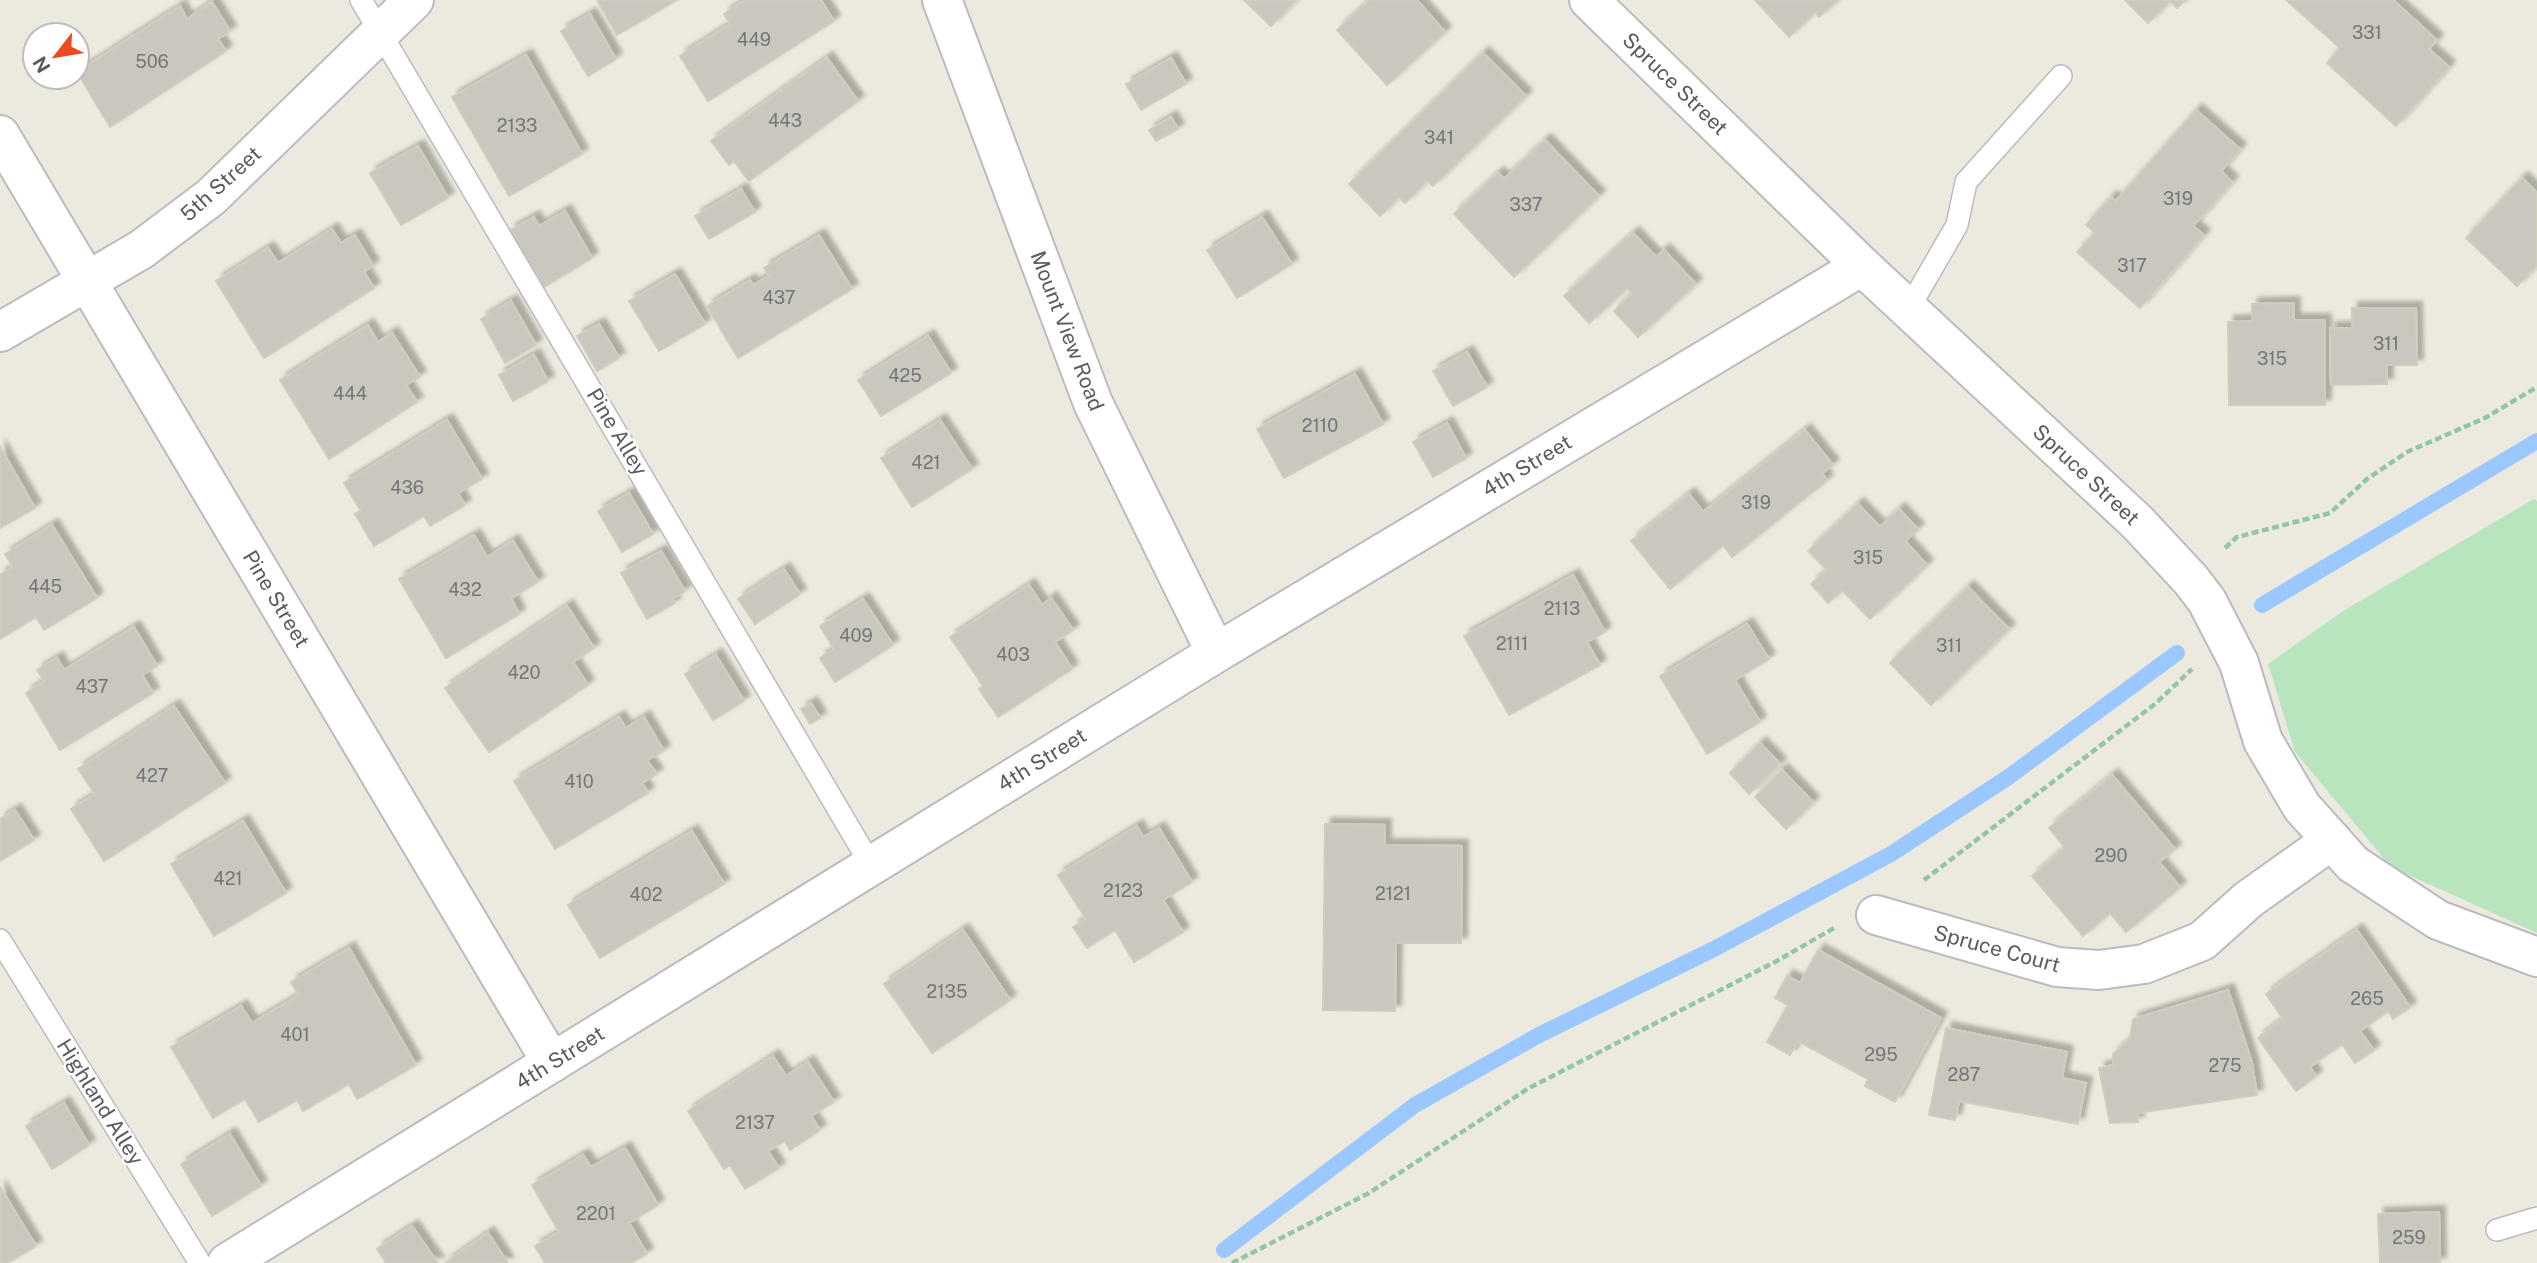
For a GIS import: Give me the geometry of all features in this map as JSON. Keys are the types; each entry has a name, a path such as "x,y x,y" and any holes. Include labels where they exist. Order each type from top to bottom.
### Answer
{"street":[{"name":"5th Street","path":"0,332 142,249 211,197 371,16 414,0"},
{"name":"Mount View Road","path":"942,0 1093,403 1216,653"},
{"name":"Spruce Street","path":"1589,0 1862,266 2137,522 2191,580 2207,601 2239,663 2263,741 2302,807 2353,864 2438,920 2537,957"},
{"name":"Pine Street","path":"0,135 552,1063"},
{"name":"4th Street","path":"227,1263 1216,653 1862,266"},
{"name":"Spruce Court","path":"1875,915 2057,967 2099,971 2144,964 2202,941 2249,899 2332,840"}],"lane":[{"name":"Pine Alley","path":"371,16 871,865"},
{"path":"1909,309 1957,225 1966,182 2061,76"},
{"name":"Highland Alley","path":"0,940 200,1263"},
{"path":"2497,1230 2537,1218"}],"path":[{"path":"2191,580 2237,537 2330,513 2367,479 2407,452 2485,418 2537,387"},
{"path":"1233,1263 1369,1193 1529,1087 1775,962 1828,930 1875,915 1985,837 2059,776 2155,704 2226,637"}],"green space":[{"path":"2534,499 2537,501 2537,933 2391,867 2295,752 2268,664 2343,611"}],"building":[{"path":"597,0 677,0 617,35"},
{"path":"745,0 821,0 834,21 708,101 680,56 730,24 724,14"},
{"path":"1244,0 1296,0 1271,26"},
{"path":"1370,0 1417,0 1445,32 1387,85 1337,30"},
{"path":"1755,0 1838,0 1819,17 1815,12 1789,37"},
{"path":"2125,0 2185,0 2177,8 2170,1 2148,23"},
{"path":"2286,0 2393,0 2437,40 2429,49 2449,67 2396,126 2327,63 2340,48"},
{"path":"212,2 230,31 218,39 226,51 110,127 88,91 91,91 91,63 180,6 187,19"},
{"path":"590,14 616,59 588,76 561,31"},
{"path":"1483,53 1526,96 1433,186 1427,181 1405,203 1399,197 1380,216 1349,184"},
{"path":"526,55 582,154 509,196 452,97"},
{"path":"827,58 858,101 749,181 734,161 729,165 711,141"},
{"path":"1171,58 1186,84 1141,110 1126,84"},
{"path":"2196,110 2240,149 2221,171 2232,182 2193,226 2204,235 2140,308 2077,252 2095,233 2086,225 2111,197 2116,201"},
{"path":"1171,117 1178,129 1156,141 1149,130"},
{"path":"1545,140 1599,196 1514,277 1454,214 1498,173 1504,179"},
{"path":"418,146 448,198 401,225 370,173"},
{"path":"2522,178 2537,193 2537,265 2517,286 2466,238"},
{"path":"741,189 755,212 709,239 695,216"},
{"path":"565,211 592,258 544,287 510,230 534,217 539,226"},
{"path":"1262,217 1292,264 1237,298 1207,250"},
{"path":"332,229 341,243 355,235 373,266 364,272 374,288 264,358 216,281 268,248 278,263"},
{"path":"1633,233 1656,257 1664,250 1696,284 1638,337 1614,311 1632,294 1627,288 1589,323 1564,296"},
{"path":"819,235 852,289 738,358 707,306 750,280 753,285 769,276 764,268"},
{"path":"675,274 705,324 659,351 629,301"},
{"path":"511,301 536,345 505,363 481,319"},
{"path":"2294,303 2294,320 2325,320 2325,405 2229,405 2228,322 2252,321 2252,304"},
{"path":"2352,308 2416,308 2417,365 2387,365 2387,384 2331,385 2330,328 2352,328"},
{"path":"599,324 619,358 597,371 577,336"},
{"path":"368,325 378,342 392,333 420,377 406,385 417,402 329,459 280,380"},
{"path":"928,336 951,373 881,416 858,380"},
{"path":"1467,352 1487,387 1453,406 1433,371"},
{"path":"534,355 548,381 513,401 499,375"},
{"path":"1355,374 1383,424 1284,478 1257,429"},
{"path":"447,420 482,479 458,493 465,505 430,526 424,516 374,546 355,514 361,511 344,483"},
{"path":"940,420 972,469 912,507 881,458"},
{"path":"1447,423 1466,458 1433,477 1413,442"},
{"path":"1805,430 1833,465 1822,473 1827,480 1732,557 1723,545 1670,589 1631,541 1689,494 1703,512"},
{"path":"0,447 35,508 0,528"},
{"path":"629,493 653,534 622,552 598,511"},
{"path":"1858,504 1880,527 1899,509 1918,529 1905,541 1927,565 1870,619 1842,590 1828,603 1811,584 1827,570 1808,551"},
{"path":"52,525 97,598 44,630 36,617 0,639 0,575 13,567 5,554"},
{"path":"474,535 487,557 513,541 538,582 511,598 519,614 446,658 399,579"},
{"path":"661,551 685,591 672,599 675,603 647,619 621,573"},
{"path":"784,569 800,594 755,624 738,599"},
{"path":"1573,575 1605,632 1587,642 1600,665 1509,715 1464,636"},
{"path":"1029,585 1042,605 1051,598 1073,630 1055,642 1072,669 998,717 979,689 983,686 950,637"},
{"path":"1968,587 2009,629 1931,705 1890,663"},
{"path":"863,599 893,645 835,682 820,658 834,649 820,626"},
{"path":"567,606 594,648 573,662 588,685 489,752 445,688"},
{"path":"1747,624 1769,659 1735,680 1760,722 1707,754 1660,676"},
{"path":"134,627 157,666 142,675 153,693 60,750 26,693 44,681 37,670 57,658 64,670"},
{"path":"716,655 744,701 713,720 685,674"},
{"path":"811,703 820,718 810,724 801,709"},
{"path":"174,706 225,783 104,861 71,809 95,794 78,769"},
{"path":"619,717 626,728 644,717 664,751 647,760 657,774 642,783 648,793 555,849 514,781"},
{"path":"1760,743 1780,764 1749,794 1730,773"},
{"path":"1782,770 1813,802 1786,829 1755,797"},
{"path":"2112,775 2175,849 2159,862 2180,887 2126,932 2110,913 2083,936 2032,876 2065,848 2049,828"},
{"path":"15,810 34,840 0,861 0,819"},
{"path":"243,821 286,893 214,936 171,864"},
{"path":"1325,824 1385,825 1385,845 1462,846 1461,943 1396,943 1395,1011 1323,1010"},
{"path":"1137,826 1143,837 1159,828 1192,882 1163,900 1183,932 1134,962 1115,930 1087,948 1073,927 1086,919 1058,875"},
{"path":"692,831 724,884 600,958 568,905"},
{"path":"963,930 1010,1000 932,1053 884,984"},
{"path":"2357,930 2410,1007 2393,1019 2388,1011 2360,1031 2374,1050 2355,1063 2342,1044 2310,1067 2316,1076 2296,1091 2258,1038 2283,1019 2266,994"},
{"path":"349,948 416,1065 357,1099 349,1084 303,1111 297,1100 259,1122 245,1099 213,1118 171,1047 241,1006 252,1023 299,995 291,982"},
{"path":"1818,950 1941,1018 1895,1102 1865,1086 1868,1079 1798,1041 1790,1055 1767,1042 1788,1005 1775,998 1787,976 1800,983"},
{"path":"2228,990 2252,1063 2257,1095 2137,1113 2138,1122 2110,1123 2099,1068 2113,1065 2113,1054 2130,1039 2133,1019"},
{"path":"1946,1028 2067,1052 2062,1078 2086,1083 2078,1124 1959,1101 1955,1120 1929,1115"},
{"path":"773,1056 786,1076 808,1062 834,1102 811,1116 820,1130 790,1150 785,1141 768,1151 779,1168 745,1189 730,1165 724,1169 688,1111"},
{"path":"64,1103 89,1145 52,1169 26,1126"},
{"path":"230,1134 261,1186 212,1216 181,1164"},
{"path":"625,1148 658,1205 629,1223 647,1254 631,1263 545,1263 535,1246 559,1232 532,1185 583,1155 591,1167"},
{"path":"0,1187 36,1246 8,1263 0,1263"},
{"path":"2439,1212 2440,1263 2380,1263 2378,1214"},
{"path":"412,1226 438,1263 386,1263 377,1249"},
{"path":"488,1233 508,1263 445,1263"}],"waterway":[{"path":"2262,605 2537,441"},
{"path":"1224,1250 1415,1105 1539,1035 1714,949 1891,854 2007,778 2177,653"}]}
